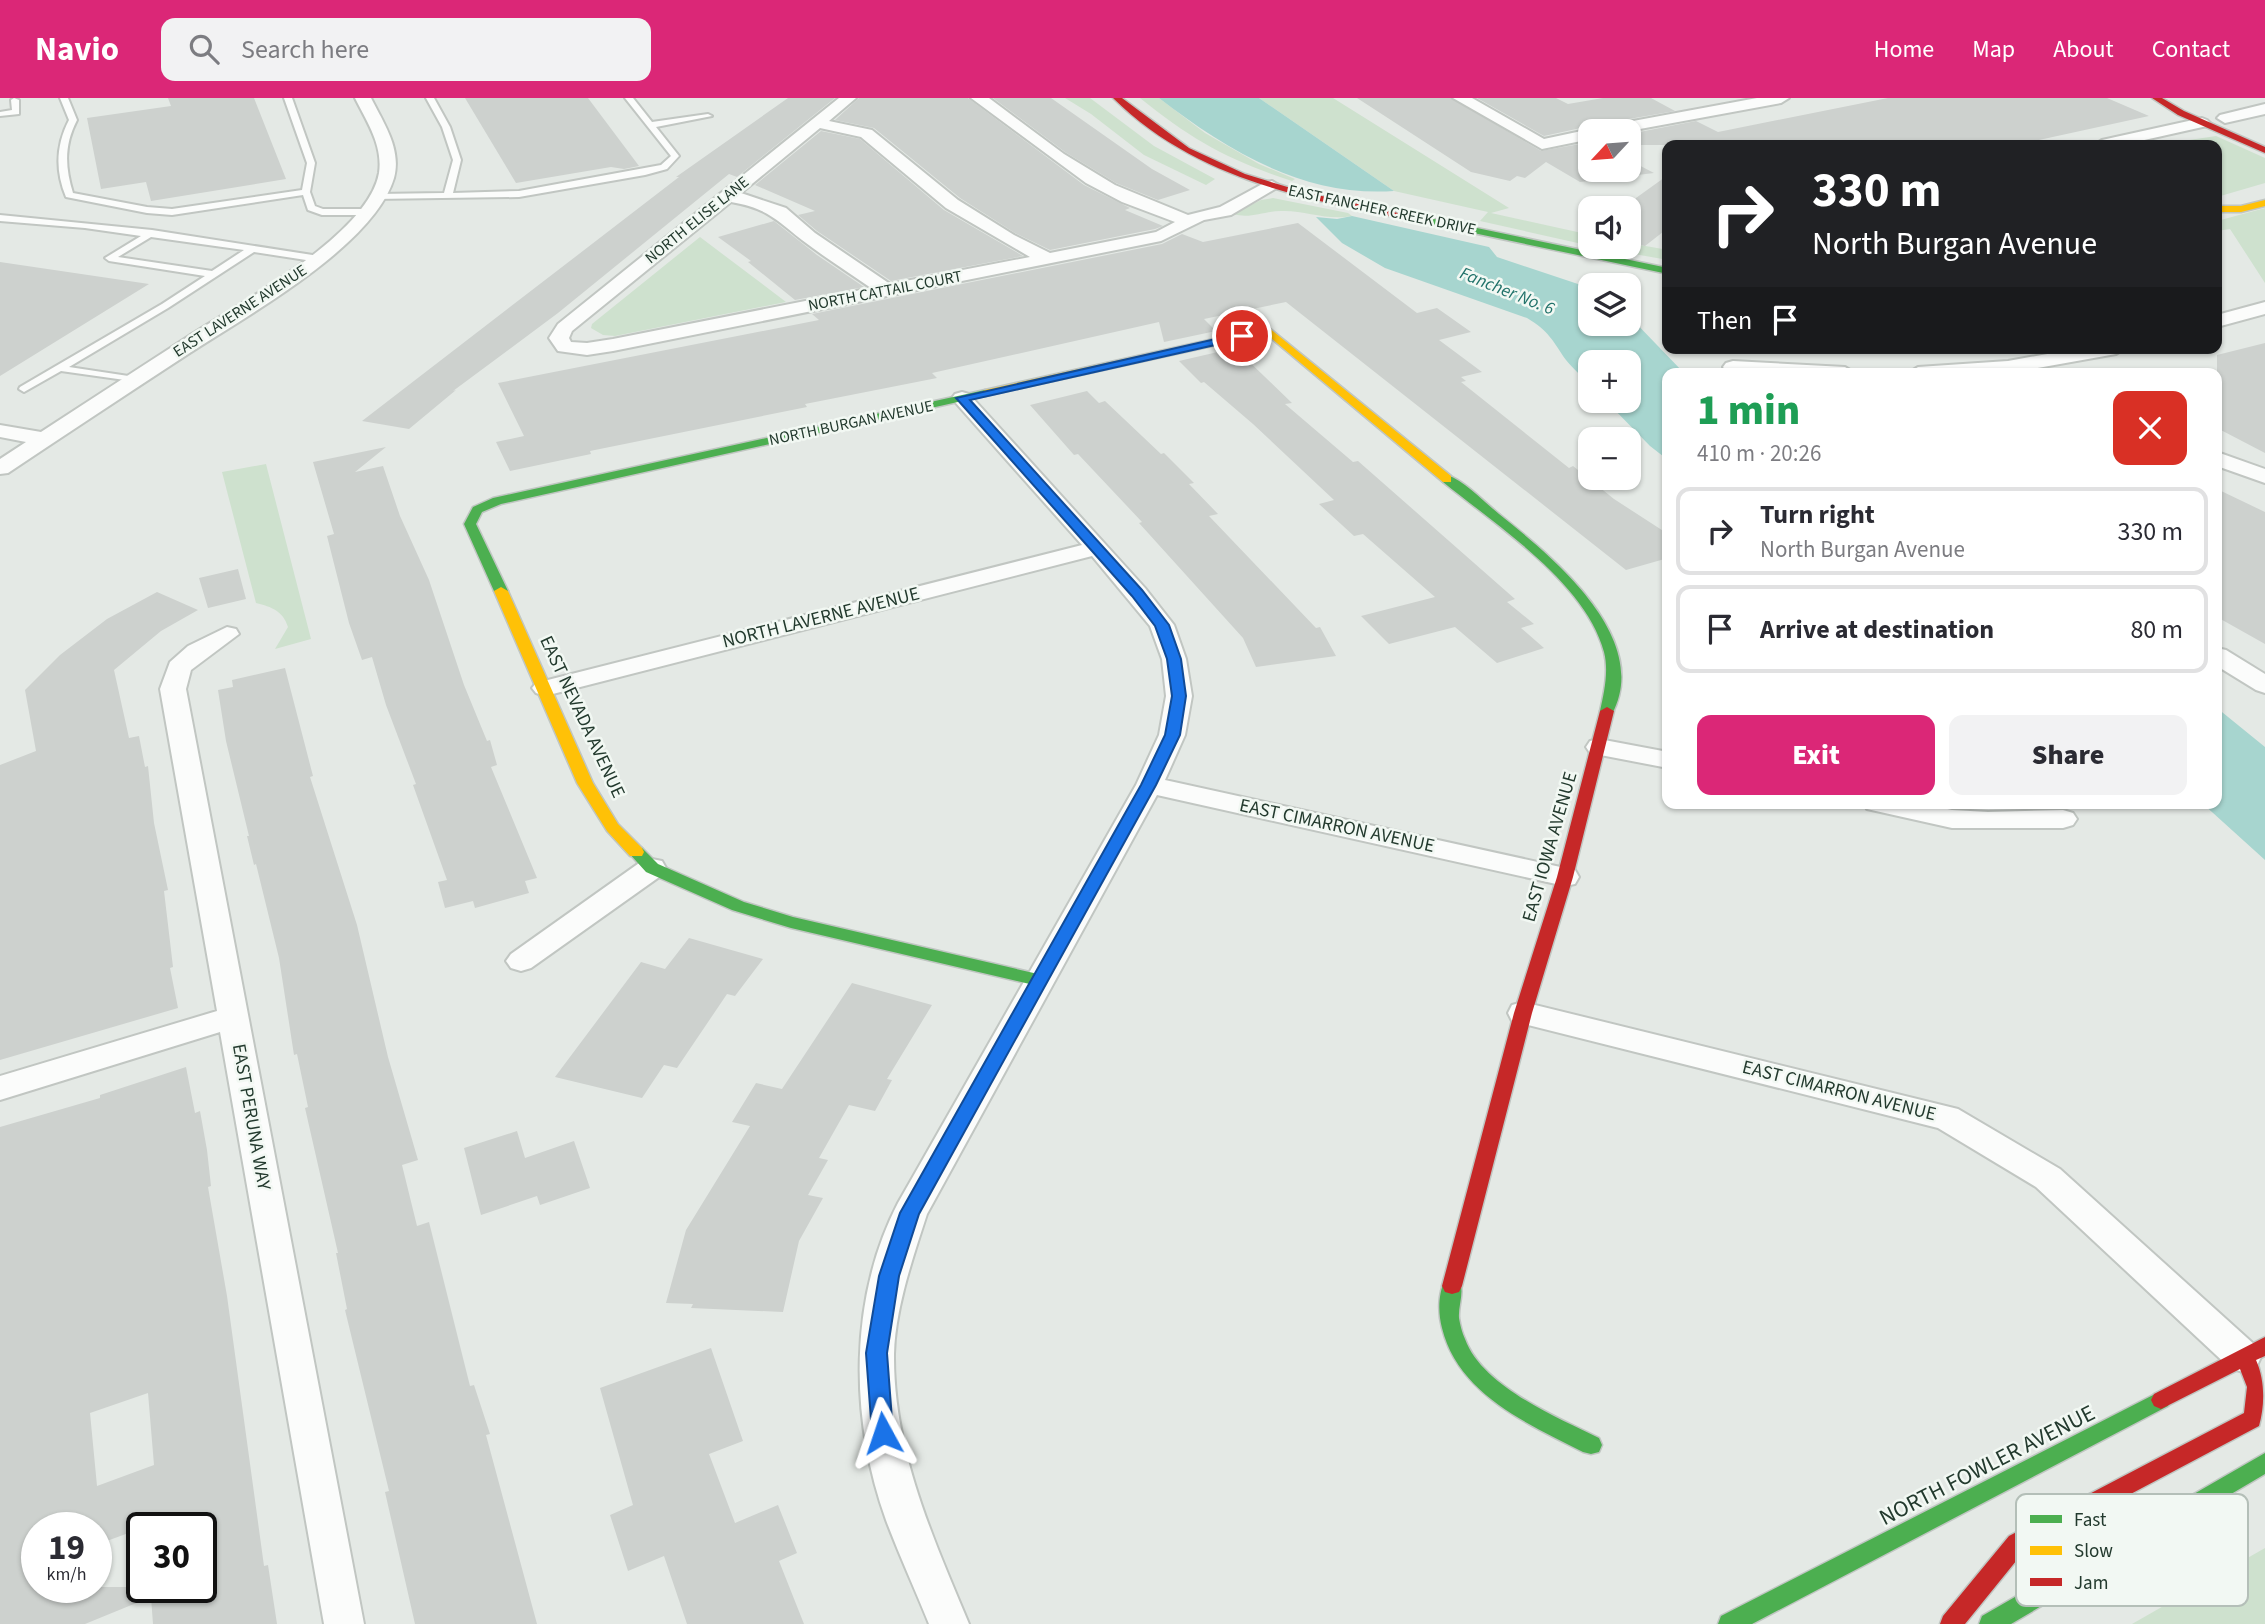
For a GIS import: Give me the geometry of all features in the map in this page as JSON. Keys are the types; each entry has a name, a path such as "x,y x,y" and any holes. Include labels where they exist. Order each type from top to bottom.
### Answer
{"street":[{"name":"EAST LAVERNE AVENUE","path":"0,468 319,259 372,205 388,174 388,157 385,142 363,98"},
{"name":"NORTH ELISE LANE","path":"565,347 559,338 565,328 848,98"},
{"name":"EAST FANCHER CREEK DRIVE","path":"1117,98 1186,150 1272,186 1662,270"},
{"path":"1461,98 1542,144 1578,137"},
{"path":"1706,98 1726,108"},
{"path":"1642,124 1781,98"},
{"path":"2156,98 2202,123 2265,150"},
{"path":"986,99 1073,167 1108,190 1154,210 1194,218"},
{"path":"2199,103 2225,118 2265,135"},
{"path":"2225,118 2265,109"},
{"path":"817,123 866,133 960,210 1048,259"},
{"path":"2125,140 2202,123"},
{"name":"NORTH CATTAIL COURT","path":"1194,218 1195,209 1202,203 1250,179"},
{"name":"NORTH CATTAIL COURT","path":"565,347 613,345 1161,236 1194,218 1225,211 1272,186"},
{"path":"2265,190 2226,201 2222,208 2241,209 2265,203"},
{"path":"726,196 750,200 780,212 808,237 887,291"},
{"path":"2222,320 2265,308"},
{"name":"NORTH BURGAN AVENUE","path":"477,510 497,501 1268,330"},
{"name":"EAST IOWA AVENUE","path":"1268,330 1552,566 1595,615 1611,652 1614,687 1599,747 1565,877 1523,1013 1448,1300 1453,1337 1479,1377 1519,1407 1591,1445"},
{"path":"2046,368 2095,354"},
{"path":"949,1624 905,1518 883,1433 876,1353 889,1276 910,1213 1149,785 1172,735 1179,696 1174,659 1162,625 1097,548 962,398"},
{"path":"0,431 45,439"},
{"path":"2222,460 2265,477"},
{"name":"EAST NEVADA AVENUE","path":"477,510 470,524 585,783 612,827 652,868 738,906 778,918 1038,980"},
{"name":"NORTH LAVERNE AVENUE","path":"545,688 1097,548"},
{"name":"EAST PERUNA WAY","path":"227,634 197,651 179,667 173,689 344,1624"},
{"path":"2222,658 2265,685"},
{"path":"1599,747 1662,760"},
{"name":"EAST CIMARRON AVENUE","path":"1149,785 1565,877"},
{"path":"1905,809 1952,819 2063,819"},
{"path":"521,961 652,868"},
{"name":"EAST CIMARRON AVENUE","path":"1523,1013 1947,1118 2048,1178 2254,1351"},
{"path":"0,1088 232,1017"},
{"path":"2110,1494 2252,1419 2262,1406 2262,1391 2255,1374 2254,1351"},
{"name":"NORTH FOWLER AVENUE","path":"1729,1624 2254,1351"},
{"path":"2212,1494 2265,1463"},
{"path":"1951,1624 2016,1544"},
{"path":"1990,1624 2021,1606"}],"lane":[{"path":"0,114 16,112 15,99 27,98"},
{"path":"64,98 73,120 63,136 61,171 69,195 172,212 306,192"},
{"path":"288,98 312,163 306,192 311,208 322,212 448,195 519,194 664,167 675,156 629,98"},
{"path":"430,98 446,127 457,160 448,195"},
{"path":"651,125 708,116"},
{"path":"0,218 152,233 319,259"},
{"path":"152,233 109,258 213,274"},
{"path":"24,389 252,249"},
{"path":"58,369 135,380"}],"green space":[{"path":"1065,98 1090,98 1154,146 1215,179 1206,185 1144,155 1091,114"},
{"path":"1140,98 1159,98 1205,133 1259,164 1295,179 1292,181 1229,157 1177,126"},
{"path":"1259,98 1333,98 1509,208 1491,213 1578,232 1578,243 1480,221 1488,212 1394,191"},
{"path":"2216,136 2265,158 2265,183 2222,196 2222,140 2189,140"},
{"path":"1273,198 1352,216 1334,217 1290,211 1246,216 1233,214 1261,200"},
{"path":"2265,208 2265,283 2230,229 2222,230 2222,220"},
{"path":"700,237 786,302 615,336 603,335 591,328 592,324"},
{"path":"1641,245 1662,249 1662,259 1641,255"},
{"path":"266,464 311,639 275,649 288,627 276,610 256,603 222,472"},
{"path":"2265,1548 2265,1624 2132,1624 2164,1606 2248,1606 2248,1558"}],"water":[{"path":"1159,98 1259,98 1394,191 1361,191 1329,186 1268,167 1212,136"},
{"name":"Fancher No. 6","path":"1352,216 1489,247 1497,257 1578,284 1578,336 1641,336 1641,328 1662,350 1662,354 1666,354 1679,368 1662,368 1662,455 1641,437 1641,427 1631,427 1618,413 1641,413 1641,350 1578,350 1578,372 1545,332 1527,318 1385,268 1342,243 1316,217 1337,219"},
{"path":"2222,712 2265,747 2265,860 2209,809 2222,809"}],"building":[{"path":"168,98 254,98 286,179 151,201 146,182 101,189 87,118 171,106"},
{"path":"465,98 588,98 639,166 624,169 611,167 516,183"},
{"path":"788,98 835,98 737,177 729,174 558,313 453,391 456,390 409,429 362,421 679,177 676,177"},
{"path":"859,98 968,98 1084,185 1130,208 1125,210 1163,226 1050,250 1015,233 960,198 874,128 835,120"},
{"path":"993,98 1051,98 1152,169 1190,190 1158,200 1116,183 1065,152"},
{"path":"1357,98 1451,98 1541,151 1578,144 1578,181 1546,162 1525,178 1517,176 1510,181 1471,172"},
{"path":"1477,98 1556,98 1568,104 1603,98 1651,98 1675,111 1629,119 1578,119 1578,129 1544,136"},
{"path":"1888,98 2107,98 2149,116 2039,140 1662,140 1662,145 1642,145 1642,131 1696,121 1718,132"},
{"path":"821,131 860,139 944,210 1023,256 891,281 798,215 815,211 755,185"},
{"path":"1642,167 1654,173 1642,174"},
{"path":"1662,179 1662,233 1645,246 1641,245 1641,196 1639,196"},
{"path":"774,221 864,287 795,300 748,262 751,261 718,237"},
{"path":"1298,223 1417,313 1437,308 1471,332 1439,340 1482,372 1461,377 1466,381 1461,382 1569,468 1573,466 1578,470 1578,490 1603,490 1662,530 1662,560 1626,570 1286,302 1204,319 1216,331 1164,342 1159,322 932,373 937,378 805,404 807,407 590,451 591,454 510,471 496,442 524,436 498,383 819,320 812,314 1162,244 1182,234 1203,242"},
{"path":"0,262 149,284 0,376"},
{"path":"2265,343 2265,453 2222,431 2222,368 2217,368 2217,355"},
{"path":"1235,348 1292,403 1285,404 1353,462 1358,461 1515,599 1507,602 1534,624 1521,628 1544,648 1497,663 1455,627 1389,644 1361,616 1435,597 1363,534 1354,536 1319,504 1334,500 1253,424 1204,382 1201,383 1179,361"},
{"path":"1087,391 1099,403 1105,401 1194,483 1189,484 1218,514 1209,516 1316,628 1320,627 1336,656 1256,667 1243,638 1139,523 1142,522 1078,454 1074,455 1030,405"},
{"path":"386,447 355,472 383,466 400,516 429,580 464,685 487,741 490,740 497,765 491,767 537,878 525,881 529,893 475,908 473,901 445,908 438,882 447,880 372,657 362,660 349,623 327,536 334,534 313,462"},
{"path":"2222,491 2265,512 2265,644 2222,620"},
{"path":"238,569 246,599 208,608 199,578"},
{"path":"157,592 198,610 161,631 114,670 129,738 139,736 145,767 148,766 154,823 168,890 164,891 173,967 170,968 178,1008 0,1060 0,765 36,751 25,690 60,655 107,619"},
{"path":"285,668 313,776 310,777 357,925 388,1057 418,1160 402,1165 417,1226 429,1222 470,1386 474,1385 490,1434 486,1435 537,1624 415,1624 385,1492 389,1491 345,1310 347,1309 338,1253 305,1108 308,1107 297,1054 294,1055 279,958 247,836 218,690 233,687 232,680"},
{"path":"689,938 763,959 735,996 727,994 677,1068 664,1065 642,1098 555,1077 641,962 665,969"},
{"path":"852,983 932,1005 887,1079 892,1080 875,1111 849,1105 819,1158 828,1160 808,1195 823,1198 799,1241 783,1312 691,1308 693,1304 666,1303 686,1230 750,1126 732,1122 756,1083 782,1089"},
{"path":"186,1067 195,1113 200,1111 207,1150 211,1186 208,1187 227,1296 264,1566 268,1565 277,1624 153,1624 151,1603 217,1603 217,1512 126,1512 126,1534 112,1539 112,1512 21,1512 21,1603 112,1603 112,1587 126,1587 126,1603 136,1603 85,1624 0,1624 0,1127 100,1098 100,1095","holes":["148,1393 154,1465 97,1486 90,1413"]},
{"path":"517,1131 525,1158 574,1141 590,1188 540,1205 537,1196 481,1215 464,1148"},
{"path":"711,1348 743,1441 709,1454 735,1523 778,1505 797,1553 779,1561 804,1624 687,1624 664,1556 628,1571 610,1515 633,1505 600,1388"}],"traffic: fast":[{"path":"1424,220 1662,270"},
{"path":"501,591 470,524 477,510 497,501 985,393"},
{"path":"1447,479 1542,557 1586,604 1602,628 1611,652 1612,682 1607,711"},
{"path":"636,852 652,868 738,906 791,922 1038,980"},
{"path":"1452,1286 1449,1316 1455,1343 1470,1366 1514,1404 1591,1445"},
{"path":"1729,1624 2161,1400"},
{"path":"2212,1494 2265,1463"},
{"path":"1990,1624 2021,1606"}],"traffic: slow":[{"path":"2222,209 2241,209 2265,203"},
{"path":"985,393 1268,330 1447,479"},
{"path":"501,591 585,783 612,827 636,852"}],"traffic: jam":[{"path":"1117,98 1186,150 1242,176 1302,194 1424,220"},
{"path":"2156,98 2181,113 2265,150"},
{"path":"1452,1286 1523,1013 1565,877 1607,711"},
{"path":"2161,1400 2265,1346"},
{"path":"2110,1494 2252,1419 2257,1402 2257,1387 2243,1357"},
{"path":"1951,1624 2016,1544"}],"route":[{"path":"883,1433 876,1353 889,1276 910,1213 1149,785 1172,735 1179,696 1174,659 1162,625 1137,593 962,398 1242,336"}]}
